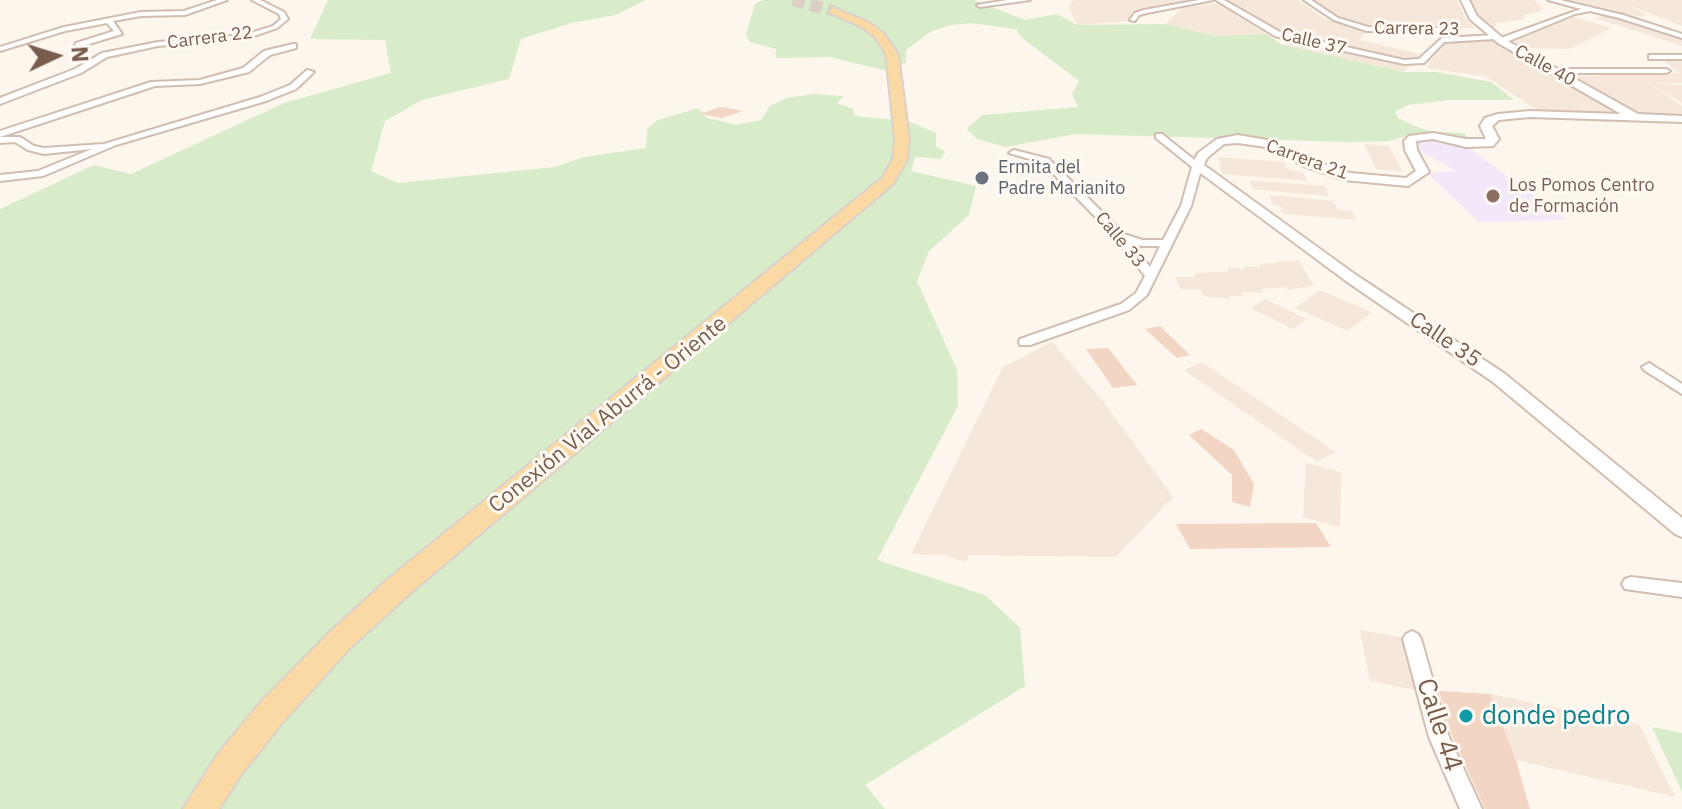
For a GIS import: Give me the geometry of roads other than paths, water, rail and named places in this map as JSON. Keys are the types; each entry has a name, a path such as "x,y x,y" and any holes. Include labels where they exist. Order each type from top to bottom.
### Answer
{"main road":[{"name":"Conexión Vial Aburrá - Oriente","path":"200,809 229,765 271,713 339,641 398,587 868,201 888,181 900,159 902,139 892,54 880,36 866,25 834,11"}],"street":[{"name":"Carrera 22","path":"0,49 64,29 141,14 185,13 224,0"},
{"name":"Carrera 22","path":"0,101 78,71 105,55 143,47 245,37 275,27 285,19 282,13 255,0"},
{"path":"980,5 1027,0"},
{"path":"1147,0 1158,8"},
{"path":"1133,20 1137,14 1158,8 1210,0"},
{"name":"Calle 37","path":"1219,0 1278,34 1416,63 1442,40 1498,39"},
{"name":"Carrera 23","path":"1307,0 1349,25 1382,31 1485,30"},
{"name":"Calle 40","path":"1465,0 1473,17 1498,39 1637,118"},
{"path":"1551,0 1621,16 1682,36"},
{"path":"1566,5 1574,12"},
{"path":"1498,39 1574,12 1591,10"},
{"path":"79,45 119,32 108,20"},
{"path":"0,134 88,108 147,86 200,82 232,74 252,67 267,53 293,46"},
{"path":"1554,71 1666,71 1668,68 1650,59 1682,57"},
{"path":"1604,71 1623,81"},
{"path":"0,178 48,172 113,143 263,99 293,87 310,72"},
{"name":"Carrera 21","path":"1197,166 1202,156 1221,141 1238,139 1269,144 1308,163 1348,177 1408,182 1423,172 1410,141 1418,136 1485,144 1493,139 1486,126 1489,120 1498,117 1530,114 1682,119"},
{"path":"1025,342 1125,307 1141,295 1186,206 1197,166 1159,136"},
{"path":"0,140 19,140 31,148 44,151 113,143"},
{"name":"Calle 33","path":"1014,153 1046,161 1118,234 1150,275"},
{"name":"Calle 35","path":"1197,166 1351,278 1499,378 1682,529"},
{"path":"1118,234 1135,242 1166,243"},
{"path":"1649,367 1682,390"},
{"path":"1631,584 1682,590"},
{"name":"Calle 44","path":"1412,639 1439,737 1471,809"}],"tunnel":[{"path":"793,0 834,11"}],"place":[{"name":"Ermita del Padre Marianito","path":"982,178"},
{"name":"Los Pomos Centro de Formación","path":"1493,196"},
{"name":"donde pedro","path":"1466,716"}]}
